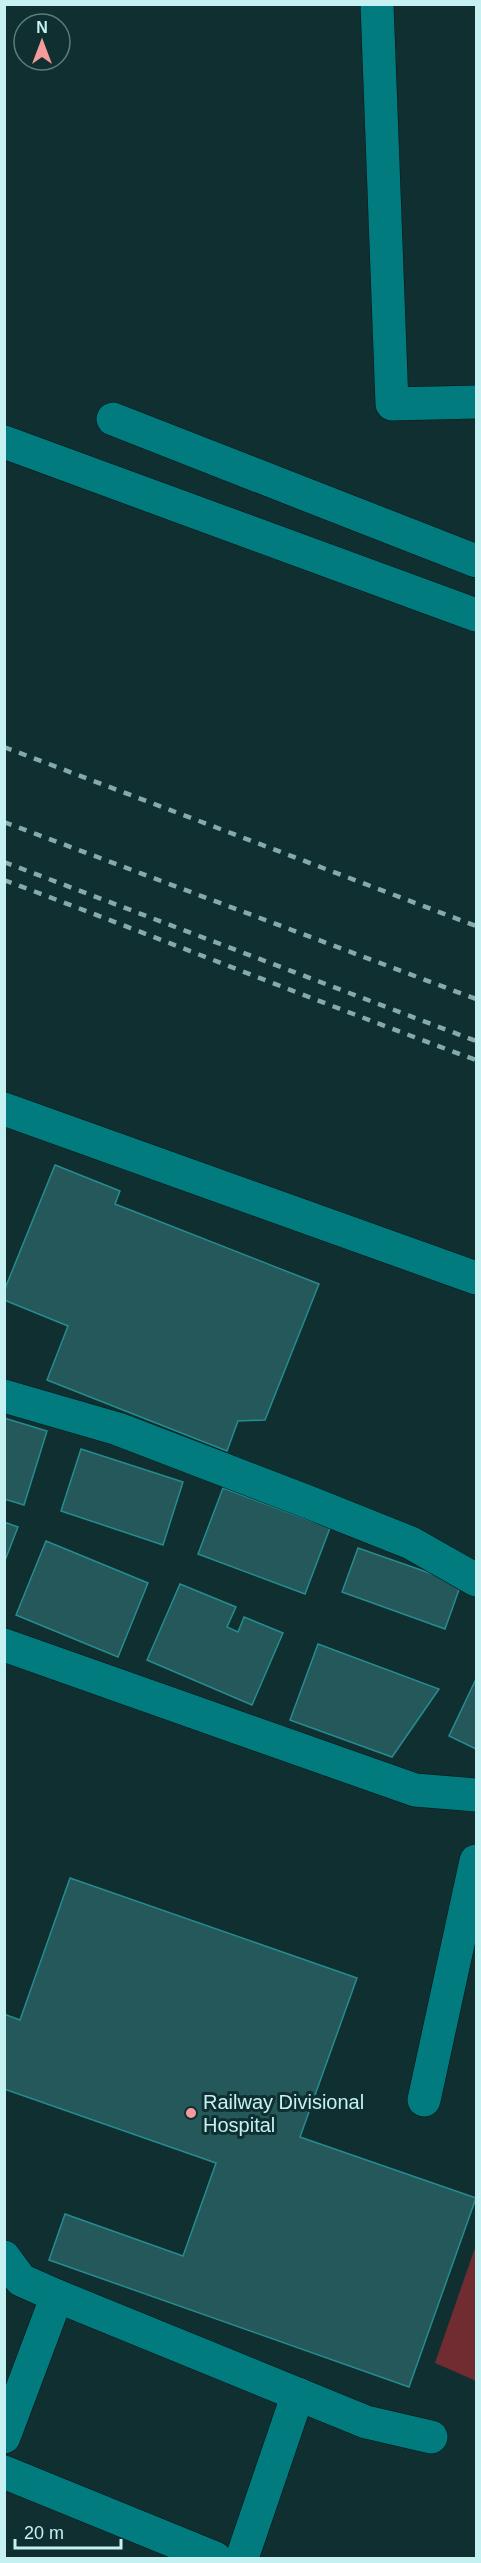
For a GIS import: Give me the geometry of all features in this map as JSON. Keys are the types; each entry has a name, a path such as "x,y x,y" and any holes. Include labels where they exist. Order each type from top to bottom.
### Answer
{"street":[{"path":"377,4 392,404 477,402"},
{"path":"113,419 477,561"},
{"path":"4,442 477,615"},
{"path":"4,1109 477,1278"},
{"path":"4,1396 118,1429 308,1502 411,1543 477,1580"},
{"path":"4,1645 415,1790 477,1795"},
{"path":"424,2100 477,1861"},
{"path":"4,2257 21,2280 57,2296 366,2422 431,2437"},
{"path":"4,2437 57,2296"},
{"path":"242,2559 298,2394"},
{"path":"4,2472 215,2559"}],"shaded area":[{"path":"476,2245 476,2381 435,2363"}],"building":[{"path":"55,1165 120,1191 115,1204 319,1284 265,1420 238,1421 227,1451 47,1380 68,1326 4,1300 4,1291"},
{"path":"4,1418 47,1431 24,1505 4,1499"},
{"path":"81,1449 183,1482 163,1545 61,1511"},
{"path":"223,1488 330,1528 305,1594 198,1554"},
{"path":"4,1522 18,1527 4,1563"},
{"path":"46,1541 148,1583 118,1657 16,1615"},
{"path":"358,1548 461,1584 445,1629 342,1592"},
{"path":"180,1584 236,1607 227,1627 238,1632 244,1617 283,1633 252,1705 147,1660"},
{"path":"318,1644 439,1689 392,1757 290,1720"},
{"path":"476,1679 476,1749 449,1736"},
{"name":"Railway Divisional Hospital","path":"70,1878 357,1978 300,2137 476,2198 409,2387 49,2260 65,2214 183,2256 216,2163 4,2089 4,2014 20,2020"}],"railway":[{"path":"4,747 476,926"},
{"path":"4,822 476,999"},
{"path":"4,862 476,1041"},
{"path":"4,880 476,1060"}],"place":[{"name":"Railway Divisional Hospital","path":"191,2113"}]}
